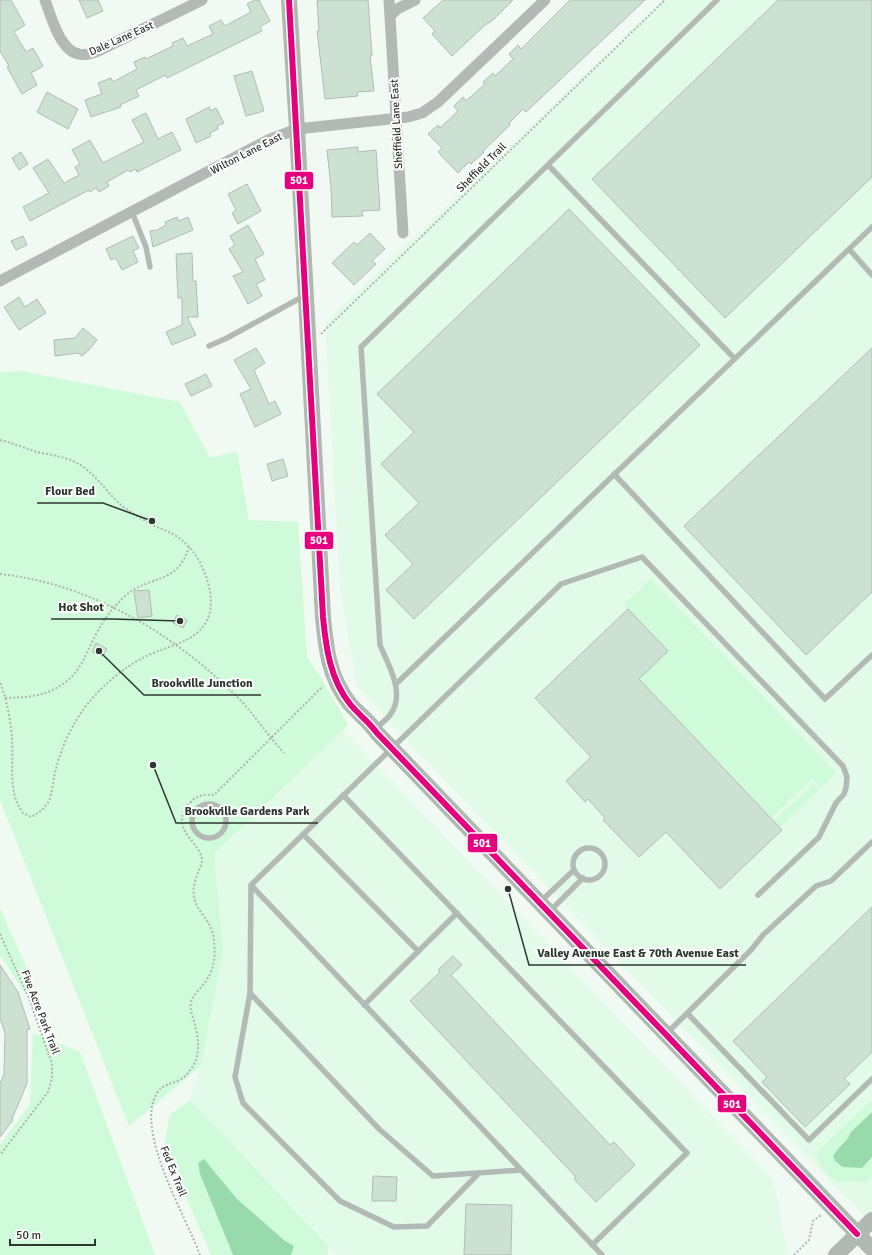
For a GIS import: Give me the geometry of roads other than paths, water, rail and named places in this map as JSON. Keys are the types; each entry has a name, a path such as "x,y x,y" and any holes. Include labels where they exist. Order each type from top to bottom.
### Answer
{"main road":[{"path":"289,0 298,129 324,623 330,667 335,679 349,702 391,747 872,1249"},
{"path":"836,1255 872,1220"}],"street":[{"name":"Dale Lane East","path":"45,0 63,43 72,52 82,55 98,51 202,0"},
{"name":"Sheffield Lane East","path":"389,0 403,233"},
{"path":"390,16 397,9 415,0"},
{"name":"Wilton Lane East","path":"0,281 268,140 298,129 414,116 431,108 545,0"}],"lane":[{"path":"375,730 390,715 397,701 396,684 380,645 361,347 717,0"},
{"path":"548,166 735,359"},
{"path":"132,212 146,247 150,267"},
{"path":"396,684 872,227"},
{"path":"849,249 872,275"},
{"path":"209,346 227,338 306,294"},
{"path":"614,474 825,699 872,655"},
{"path":"479,1173 426,1226 394,1227 340,1201 243,1103 235,1077 250,993 250,885 561,584 642,557 843,766 848,784 844,794 836,803 819,837 758,895"},
{"path":"343,794 687,1153 592,1245"},
{"path":"213,804 218,806 225,815 226,821 223,831 214,838 208,838 198,834 192,825 193,814 196,809 201,806 213,804"},
{"path":"303,834 418,951"},
{"path":"666,1034 751,950 763,936 816,886 831,881 872,842"},
{"path":"545,907 574,870 574,860 579,851 589,848 598,851 604,859 604,869 601,874 592,879 579,876 574,870"},
{"path":"545,907 583,878"},
{"path":"250,885 602,1255"},
{"path":"364,1005 457,913"},
{"path":"250,993 380,1129 433,1176 521,1170"},
{"path":"687,1013 809,1140 872,1078"}],"place":[{"name":"Flour Bed","path":"152,521"},
{"name":"Hot Shot","path":"180,621"},
{"name":"Brookville Junction","path":"99,651"},
{"name":"Brookville Gardens Park","path":"153,765"},
{"name":"Valley Avenue East & 70th Avenue East","path":"508,889"}]}
